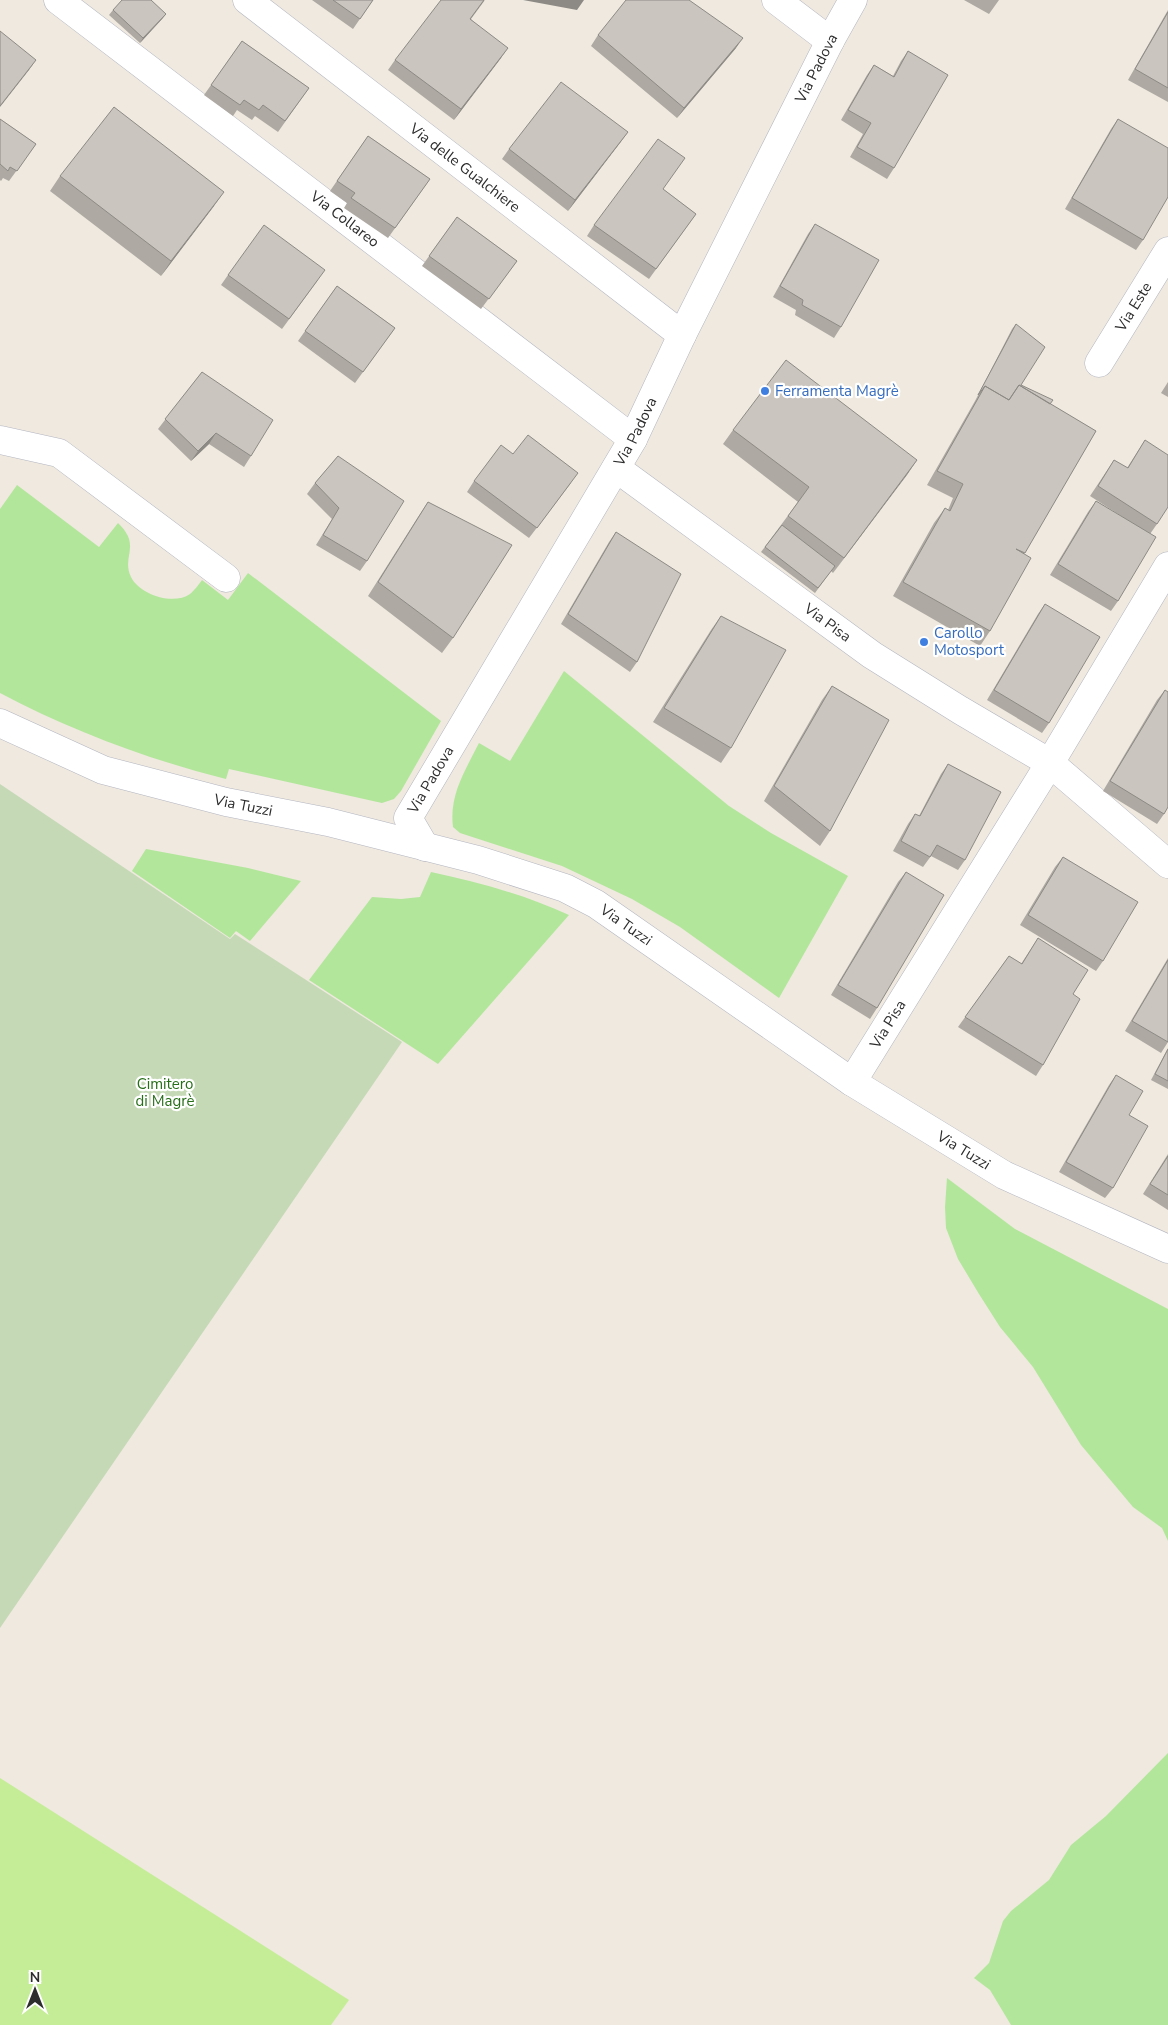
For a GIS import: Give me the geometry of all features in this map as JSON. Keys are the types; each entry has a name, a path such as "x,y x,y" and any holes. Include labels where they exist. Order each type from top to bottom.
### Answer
{"street":[{"name":"Via Collareo","path":"58,0 634,439"},
{"name":"Via delle Gualchiere","path":"248,0 682,335"},
{"path":"776,0 830,41"},
{"name":"Via Padova","path":"426,847 408,818 634,439 682,335 830,41 853,0"},
{"name":"Via Este","path":"1099,362 1168,251"},
{"path":"0,440 58,453 226,578"},
{"name":"Via Pisa","path":"616,468 872,654 960,710 1050,763 1168,864"},
{"name":"Via Pisa","path":"852,1082 1050,763 1168,566"},
{"name":"Via Tuzzi","path":"0,723 103,770 226,802 328,822 478,860 565,888 596,904 852,1082 1004,1175 1168,1249"}],"green space":[{"path":"17,485 99,547 118,523 129,538 128,563 131,577 141,589 149,593 175,599 192,593 202,580 228,600 248,573 441,721 401,791 394,799 382,803 229,769 226,779 110,743 55,720 0,693 0,509"},
{"path":"564,671 729,806 771,833 848,876 779,998 680,927 632,899 562,866 460,833 453,827 453,804 459,784 479,743 510,761"},
{"name":"Cimitero di Magrè","path":"0,784 230,939 235,934 402,1042 0,1628"},
{"path":"146,849 248,868 301,881 250,941 236,931 230,938 132,871"},
{"path":"431,872 501,890 569,915 438,1064 309,980 372,897 401,899 420,897"},
{"path":"947,1178 1015,1229 1168,1309 1168,1541 1162,1528 1133,1507 1081,1445 1033,1367 1000,1327 979,1294 958,1259 946,1228"},
{"path":"1168,1753 1168,2025 1011,2025 990,1990 974,1978 989,1963 1003,1921 1011,1911 1049,1880 1071,1845 1106,1816"},
{"path":"0,1778 349,2000 331,2025 0,2025"}],"building":[{"path":"122,0 151,0 166,14 143,38 113,10"},
{"path":"333,0 373,0 360,19"},
{"path":"441,0 484,0 470,19 508,48 461,109 395,60"},
{"path":"626,0 689,0 743,38 684,108 598,35"},
{"path":"1168,12 1168,88 1135,69"},
{"path":"0,31 36,60 0,106"},
{"path":"242,41 309,88 285,121 263,105 259,110 244,100 240,105 211,85"},
{"path":"908,51 948,75 894,168 857,147 871,123 848,110 874,65 894,77"},
{"path":"561,82 628,132 575,200 509,149"},
{"path":"114,107 224,192 171,261 60,176"},
{"path":"0,119 36,144 17,171 10,167 8,171 0,164"},
{"path":"1118,119 1168,148 1168,197 1143,240 1072,198"},
{"path":"368,136 430,179 395,228 351,198 355,193 337,181"},
{"path":"658,139 685,158 663,189 696,214 656,269 594,225"},
{"path":"457,217 517,261 489,299 429,256"},
{"path":"815,224 879,260 841,327 802,305 803,300 780,286"},
{"path":"264,225 325,270 289,319 228,275"},
{"path":"337,286 395,328 363,372 305,331"},
{"path":"1016,324 1045,347 1021,385 1053,400 1050,404 1019,385 1009,400 985,386 978,395"},
{"path":"786,360 917,460 844,558 788,516 809,487 733,430"},
{"path":"202,372 273,420 251,456 216,433 198,451 165,419"},
{"path":"1019,385 1096,431 1025,553 1016,549 1031,558 990,631 903,582 945,508 950,511 963,484 937,471 985,386 1009,400"},
{"path":"528,435 578,473 537,528 474,481 501,445 513,454"},
{"path":"1145,440 1168,455 1168,507 1157,524 1098,486 1114,460 1128,468"},
{"path":"338,456 404,501 367,561 323,535 339,508 315,483"},
{"path":"1096,501 1156,537 1118,601 1058,564"},
{"path":"428,502 512,545 453,638 378,582"},
{"path":"782,525 835,566 818,588 765,547"},
{"path":"616,532 681,574 637,662 568,614"},
{"path":"1045,604 1100,637 1049,723 994,690"},
{"path":"721,616 786,650 731,748 664,708"},
{"path":"832,686 889,720 830,831 774,786"},
{"path":"1165,690 1168,692 1168,807 1164,814 1110,781"},
{"path":"948,764 1001,792 965,860 937,845 930,857 901,841 915,814 920,816"},
{"path":"1063,857 1138,902 1103,961 1028,915"},
{"path":"906,872 944,895 877,1008 838,985"},
{"path":"1038,938 1088,970 1073,994 1080,999 1043,1065 965,1017 1009,956 1022,964"},
{"path":"1168,960 1168,1042 1132,1021"},
{"path":"1168,1049 1168,1081 1155,1074"},
{"path":"1116,1075 1143,1091 1129,1115 1148,1126 1113,1188 1066,1162"},
{"path":"1168,1156 1168,1195 1150,1184"}],"place":[{"name":"Ferramenta Magrè","path":"765,391"},
{"name":"Carollo Motosport","path":"924,642"}]}
